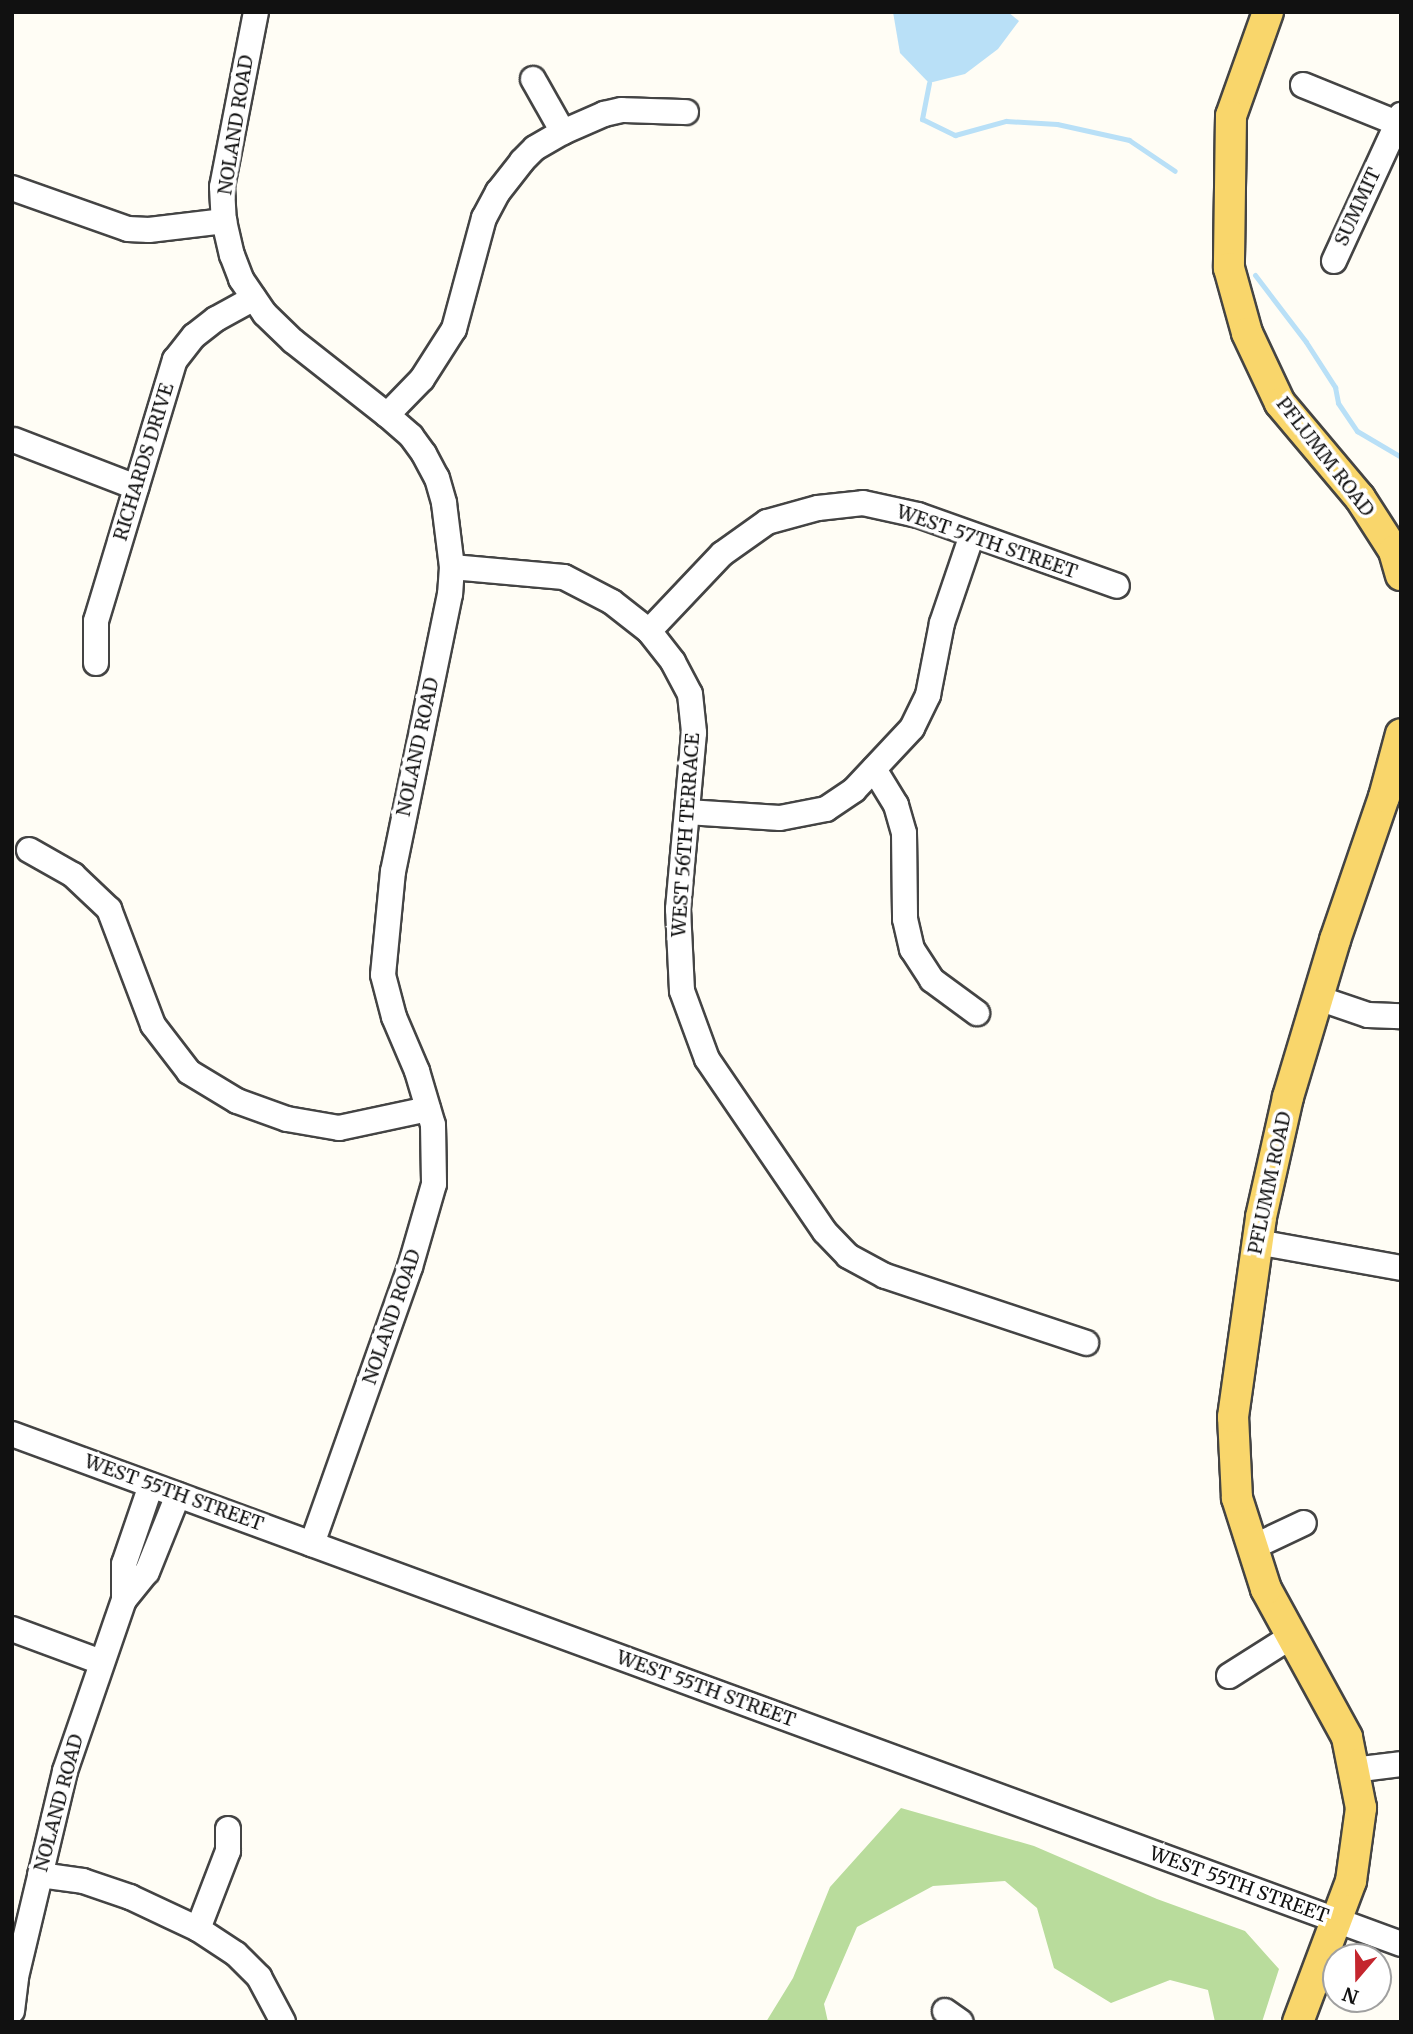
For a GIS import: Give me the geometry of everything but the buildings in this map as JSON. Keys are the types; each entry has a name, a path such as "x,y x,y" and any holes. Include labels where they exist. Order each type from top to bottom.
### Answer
{"main road":[{"name":"PFLUMM ROAD","path":"1268,12 1231,116 1228,170 1229,268 1247,333 1280,402 1360,498 1394,551 1401,575"},
{"name":"PFLUMM ROAD","path":"1298,2022 1351,1881 1361,1808 1347,1737 1266,1589 1237,1497 1233,1417 1257,1242 1288,1097 1384,797 1401,734"}],"street":[{"name":"NOLAND ROAD","path":"256,12 222,187 224,222 232,255 241,279 265,314 293,341 411,436 437,478 444,503 452,567 450,594 393,871 385,926 383,975 394,1017 417,1071 433,1125 434,1184 410,1267 312,1544"},
{"path":"533,79 563,132"},
{"path":"1303,85 1399,119"},
{"path":"387,415 422,379 454,328 478,234 498,192 534,148 604,114 622,110 686,112"},
{"name":"SUMMIT","path":"1334,261 1399,119"},
{"path":"12,188 128,229 149,230 224,222"},
{"name":"RICHARDS DRIVE","path":"96,663 96,621 175,360 194,336 216,319 254,298"},
{"path":"14,440 136,487"},
{"name":"WEST 57TH STREET","path":"649,631 722,554 767,522 818,508 863,503 918,515 1117,586"},
{"path":"687,812 780,818 826,809 854,790 912,729 928,695 942,623 971,535"},
{"name":"WEST 56TH TERRACE","path":"452,567 564,578 612,602 649,631 673,662 690,694 694,733 678,909 682,991 707,1059 825,1232 848,1256 885,1276 1086,1343"},
{"path":"874,769 896,805 904,833 905,919 912,949 932,980 977,1013"},
{"path":"29,849 73,875 109,909 153,1025 189,1072 237,1101 287,1119 339,1128 428,1109"},
{"path":"1318,998 1368,1015 1401,1016"},
{"path":"1257,1242 1401,1268"},
{"name":"WEST 55TH STREET","path":"12,1434 1401,1944"},
{"name":"NOLAND ROAD","path":"124,1600 124,1564 151,1485"},
{"name":"NOLAND ROAD","path":"12,2011 14,1977 65,1771 124,1600 147,1572 178,1495"},
{"path":"1253,1547 1304,1523"},
{"path":"12,1629 101,1662"},
{"path":"1228,1676 1292,1636"},
{"path":"1353,1770 1401,1764"},
{"path":"198,1929 228,1851 228,1829"},
{"path":"40,1875 83,1881 130,1896 198,1929 236,1954 259,1977 283,2022"}],"green space":[{"path":"901,1808 1034,1846 1157,1899 1245,1931 1279,1969 1262,2022 1215,2022 1208,1990 1170,1980 1111,2003 1054,1968 1037,1908 1005,1881 933,1886 857,1927 824,2004 828,2022 766,2022 793,1978 830,1887"}],"water":[{"path":"893,12 1008,12 1019,21 998,49 965,74 929,83 900,53"}],"waterway":[{"path":"929,83 922,119 955,135 1006,121 1057,124 1129,140 1175,171"},
{"path":"1255,275 1306,342 1335,387 1338,403 1357,431 1401,457"}]}
